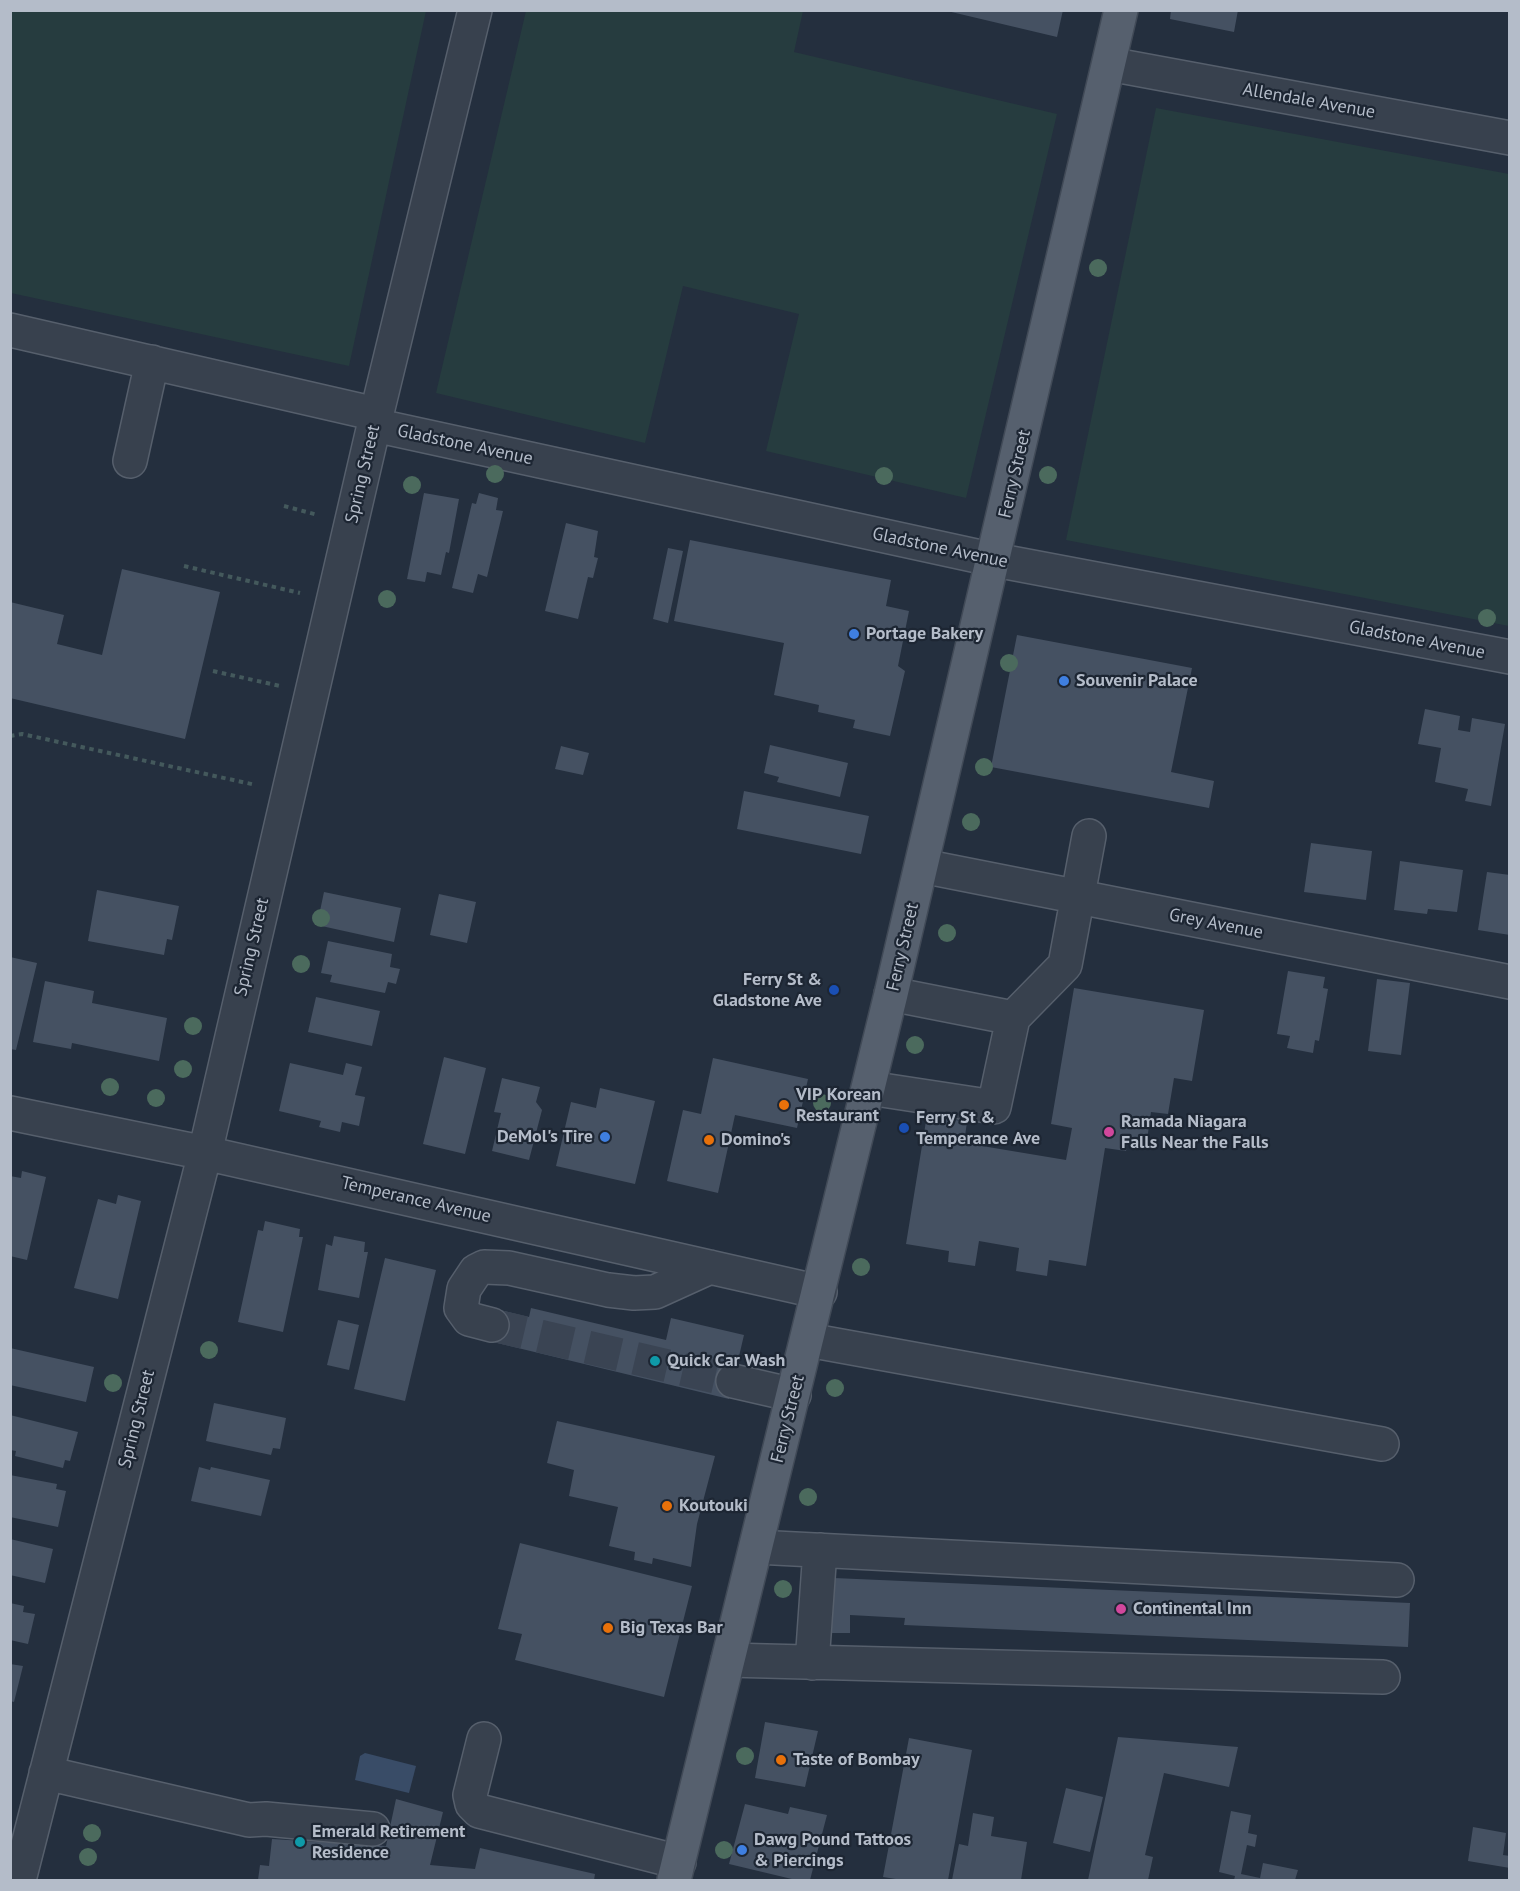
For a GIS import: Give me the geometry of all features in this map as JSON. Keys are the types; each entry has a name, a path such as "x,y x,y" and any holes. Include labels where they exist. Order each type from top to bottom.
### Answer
{"main road":[{"name":"Ferry Street","path":"676,1871 820,1292 922,866 995,560 1121,10"}],"street":[{"name":"Spring Street","path":"19,1881 205,1153 375,420 475,10"},
{"name":"Allendale Avenue","path":"1109,64 1509,138"},
{"name":"Gladstone Avenue","path":"10,330 152,362 375,420 995,560 1509,657"},
{"path":"130,461 152,362"},
{"path":"868,1088 994,1107 1013,1017 1065,965 1089,836"},
{"name":"Grey Avenue","path":"922,866 1509,982"},
{"path":"891,994 1013,1017"},
{"name":"Temperance Avenue","path":"10,1113 205,1153 820,1292"},
{"path":"492,1325 469,1319 461,1308 464,1289 476,1271 484,1267 509,1268 634,1293 655,1292 710,1267"},
{"path":"808,1340 1382,1444"},
{"path":"733,1382 794,1395"},
{"path":"756,1547 1397,1580"},
{"path":"812,1663 819,1550"},
{"path":"728,1660 1383,1677"},
{"path":"484,1739 470,1795 472,1804 479,1811 676,1871"},
{"path":"46,1773 249,1820 266,1819 373,1829"}],"path":[{"path":"184,566 333,601"},
{"path":"213,671 311,694"},
{"path":"10,736 22,734 289,792"}],"green space":[{"path":"11,10 426,11 349,366 11,293"},
{"path":"526,11 803,11 794,52 1057,114 966,498 766,451 799,314 683,286 645,443 436,393"},
{"path":"1156,108 1509,174 1509,626 1066,540"}],"water":[{"path":"365,1753 416,1766 409,1793 355,1780 360,1756"}],"building":[{"path":"943,10 1063,10 1057,37"},
{"path":"1171,10 1238,10 1234,32 1170,19"},
{"path":"424,493 459,499 449,553 446,552 441,575 427,572 425,582 407,579"},
{"path":"479,493 498,498 496,510 503,511 487,577 478,574 473,593 452,588 472,503 476,504"},
{"path":"566,523 598,531 594,557 598,558 593,578 588,577 578,619 545,611"},
{"path":"690,540 891,580 886,606 909,611 898,666 905,671 890,736 853,728 855,720 818,712 819,705 774,695 784,643 674,621"},
{"path":"668,548 683,551 668,623 653,619"},
{"path":"122,569 220,592 185,739 10,698 10,602 64,615 57,644 102,655"},
{"path":"1017,635 1192,668 1171,772 1214,781 1209,808 991,767"},
{"path":"1425,709 1460,716 1458,730 1470,732 1472,718 1505,724 1491,806 1465,801 1468,789 1435,782 1441,748 1418,744"},
{"path":"770,745 848,763 840,797 777,782 779,777 764,773"},
{"path":"561,746 589,753 583,775 555,769"},
{"path":"744,791 869,816 861,854 737,829"},
{"path":"1311,843 1372,851 1366,900 1304,892"},
{"path":"1400,861 1463,870 1457,912 1428,909 1427,914 1394,910"},
{"path":"1487,872 1510,875 1510,935 1478,930"},
{"path":"97,890 179,906 172,940 167,939 164,955 88,941"},
{"path":"324,892 401,908 394,942 317,925"},
{"path":"439,894 476,902 467,943 430,935"},
{"path":"328,941 392,954 390,967 400,969 396,984 388,982 385,993 330,982 332,975 321,973"},
{"path":"10,957 37,963 16,1050 10,1049"},
{"path":"1288,971 1325,977 1323,988 1328,989 1319,1041 1315,1040 1313,1053 1287,1048 1290,1036 1277,1034"},
{"path":"1377,979 1410,983 1401,1055 1368,1051"},
{"path":"45,981 94,991 92,1003 167,1018 159,1061 72,1043 71,1049 33,1042"},
{"name":"Ramada Niagara Falls Near the Falls","path":"1074,988 1204,1010 1192,1081 1174,1078 1168,1114 1151,1112 1147,1140 1129,1137 1126,1151 1105,1148 1086,1266 1049,1260 1047,1276 1016,1271 1019,1248 979,1241 975,1266 948,1262 949,1251 906,1244 927,1115 967,1122 964,1143 1066,1160 1072,1128 1051,1124"},
{"path":"316,997 380,1011 372,1046 308,1032"},
{"path":"444,1057 486,1068 465,1154 423,1144"},
{"path":"713,1058 808,1079 797,1128 735,1115 718,1193 667,1181 683,1110 701,1114"},
{"path":"290,1063 343,1075 346,1063 362,1067 355,1095 365,1097 359,1126 342,1122 340,1132 319,1127 321,1121 279,1111"},
{"path":"502,1078 540,1087 536,1102 542,1110 529,1160 492,1151 501,1113 494,1112"},
{"name":"DeMol's Tire","path":"600,1088 655,1101 635,1184 556,1166 571,1102 596,1108"},
{"path":"22,1171 46,1177 27,1260 10,1256 10,1176 21,1178"},
{"path":"118,1195 141,1201 118,1299 74,1288 98,1199 116,1204"},
{"path":"265,1221 300,1229 299,1237 303,1237 283,1332 238,1322 258,1230 263,1231"},
{"path":"334,1236 365,1242 364,1252 368,1252 359,1298 318,1290 326,1244 332,1246"},
{"path":"385,1258 436,1270 405,1401 354,1389"},
{"name":"Quick Car Wash","path":"531,1308 666,1340 671,1318 744,1335 729,1399 489,1341 496,1309 529,1317"},
{"path":"338,1320 359,1325 349,1370 327,1365"},
{"path":"10,1348 94,1367 86,1402 10,1385"},
{"path":"214,1403 286,1418 280,1449 273,1448 271,1455 206,1441"},
{"path":"10,1415 78,1432 70,1461 65,1460 63,1468 15,1456 16,1451 10,1450"},
{"path":"557,1421 715,1456 697,1524 691,1567 653,1558 652,1564 634,1560 635,1552 609,1546 618,1507 569,1496 574,1470 547,1463"},
{"path":"199,1467 210,1470 211,1467 270,1480 261,1516 191,1501"},
{"path":"10,1475 57,1484 56,1489 66,1491 58,1527 10,1517"},
{"path":"10,1539 53,1549 45,1583 10,1575"},
{"path":"520,1543 692,1586 664,1697 515,1660 522,1634 498,1629"},
{"name":"Continental Inn","path":"834,1578 1410,1603 1408,1647 904,1625 905,1618 850,1615 850,1633 831,1633"},
{"path":"10,1603 24,1606 23,1612 35,1614 28,1644 10,1640"},
{"path":"10,1664 23,1666 14,1702 10,1701"},
{"path":"765,1722 818,1731 805,1787 755,1778"},
{"path":"1118,1737 1238,1747 1229,1787 1164,1773 1145,1855 1153,1857 1148,1880 1088,1880"},
{"path":"909,1738 972,1750 948,1880 902,1880 883,1877"},
{"path":"1066,1788 1103,1797 1090,1852 1053,1843"},
{"name":"Emerald Retirement Residence","path":"396,1799 443,1812 430,1865 475,1869 480,1848 595,1874 594,1880 258,1880 260,1865 269,1866 272,1839 386,1846"},
{"path":"745,1804 788,1814 790,1807 827,1815 810,1880 796,1880 729,1864"},
{"path":"1231,1811 1251,1815 1248,1833 1257,1835 1255,1847 1247,1845 1241,1874 1260,1878 1263,1863 1298,1870 1295,1880 1234,1880 1235,1876 1219,1872"},
{"path":"973,1813 994,1817 991,1836 1027,1842 1021,1880 952,1880 959,1844 968,1846"},
{"path":"1473,1827 1506,1833 1503,1855 1510,1856 1510,1868 1468,1861"}],"tunnel":[{"path":"492,1325 733,1381"}],"place":[{"name":"Portage Bakery","path":"854,634"},
{"name":"Souvenir Palace","path":"1064,681"},
{"name":"Ferry St & Gladstone Ave","path":"834,990"},
{"name":"VIP Korean Restaurant","path":"784,1105"},
{"name":"Ferry St & Temperance Ave","path":"904,1128"},
{"name":"Ramada Niagara Falls Near the Falls","path":"1109,1132"},
{"name":"DeMol's Tire","path":"605,1137"},
{"name":"Domino's","path":"709,1140"},
{"name":"Quick Car Wash","path":"655,1361"},
{"name":"Koutouki","path":"667,1506"},
{"name":"Continental Inn","path":"1121,1609"},
{"name":"Big Texas Bar","path":"608,1628"},
{"name":"Taste of Bombay","path":"781,1760"},
{"name":"Emerald Retirement Residence","path":"300,1842"},
{"name":"Dawg Pound Tattoos & Piercings","path":"742,1850"}]}
